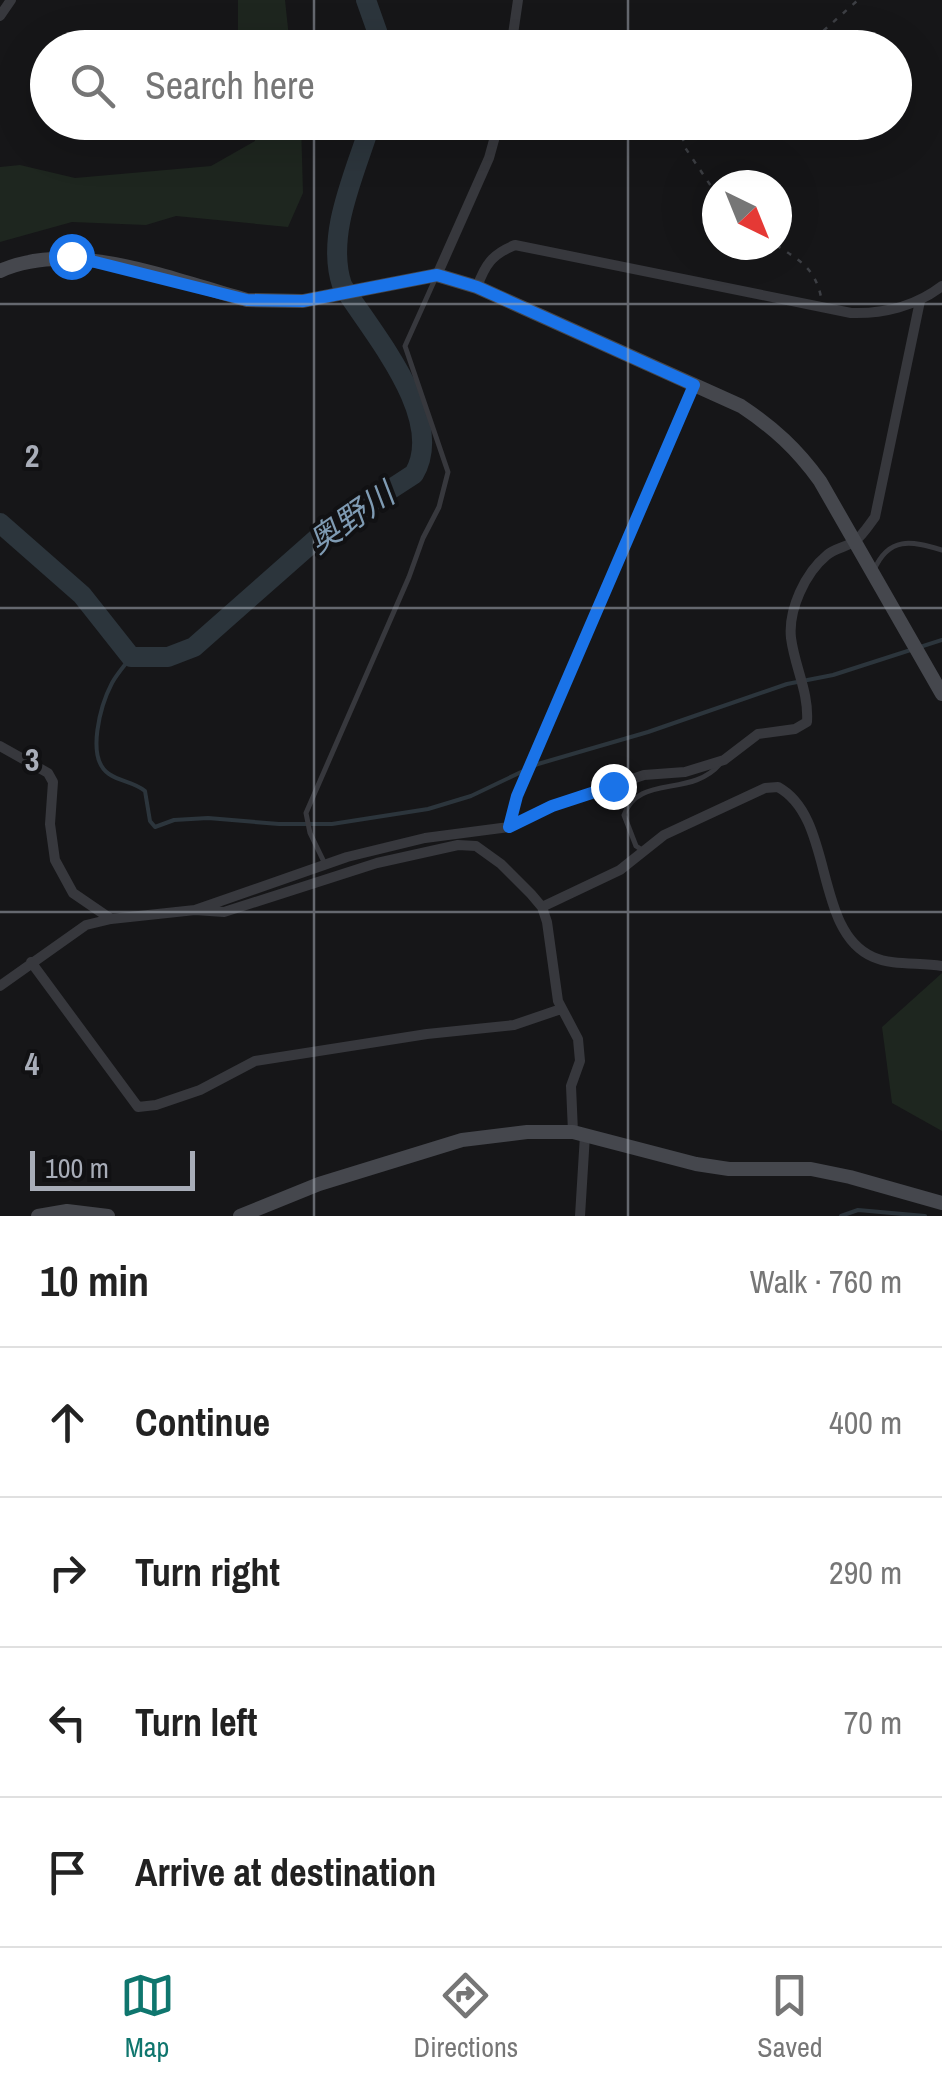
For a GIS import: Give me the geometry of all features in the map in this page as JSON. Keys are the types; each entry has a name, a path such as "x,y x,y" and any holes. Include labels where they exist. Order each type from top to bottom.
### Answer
{"street":[{"path":"0,16 11,0"},
{"path":"514,30 518,0"},
{"path":"437,275 494,140"},
{"path":"477,287 486,264 501,251 515,246 824,308 872,314 920,301 942,286"},
{"path":"0,271 34,258 71,256 247,300 273,302 437,275 477,287 741,406 788,440 820,482 942,694"},
{"path":"195,910 325,864 426,838 509,827 552,806 644,775 685,772 724,760 758,734 796,729 807,722 808,701 791,636 798,598 813,570 829,553 854,541 876,517 920,301"},
{"path":"0,746 48,773 54,782 50,824 55,860 74,894 111,919"},
{"path":"542,907 620,870 664,835 765,788 778,787 796,801 825,870 840,920 852,940 874,957 942,966"},
{"path":"0,986 86,925 195,910 224,912 378,863 458,845 476,846 542,907 561,1009 578,1039 580,1061 571,1086 579,1133 580,1216"},
{"path":"31,962 138,1107 200,1090 255,1061 427,1034 514,1026 561,1009"},
{"path":"240,1216 319,1184 462,1140 496,1134 579,1133 696,1164 729,1169 811,1170 850,1177 942,1204"},
{"path":"38,1216 67,1212 108,1216"}],"lane":[{"path":"325,864 306,813 439,507 448,472 405,346 437,275"},
{"path":"509,827 532,760 694,385"},
{"path":"872,574 887,549 906,544 942,550"},
{"path":"642,850 636,846 624,815 626,808 646,790 703,780 724,760"}],"path":[{"path":"824,30 858,0"},
{"path":"683,140 702,173"},
{"path":"792,255 806,264 817,279 824,308"}],"shaded area":[{"path":"238,0 285,0 288,30 238,30"},
{"path":"301,140 303,193 288,227 176,216 146,225 72,222 0,242 0,167 20,165 75,178 211,166 255,141"},
{"path":"942,973 942,1131 892,1103 882,1027"}],"waterway":[{"name":"奥野川","path":"366,0 377,30"},
{"name":"奥野川","path":"0,523 82,595 131,657 168,657 194,647 322,534 414,474 422,452 414,402 387,351 342,285 338,265 344,203 365,140"},
{"path":"131,657 112,683 104,704 97,730 98,756 109,774 145,791 150,821 155,827 174,820 208,818 332,824 428,809 471,796 538,764 648,732 787,684 833,675 942,640"},
{"path":"841,1216 858,1210 925,1216"}],"route":[{"path":"71,256 247,300 273,302 303,301 437,275 477,287 694,385 517,796 509,827 552,806 613,786"}]}
